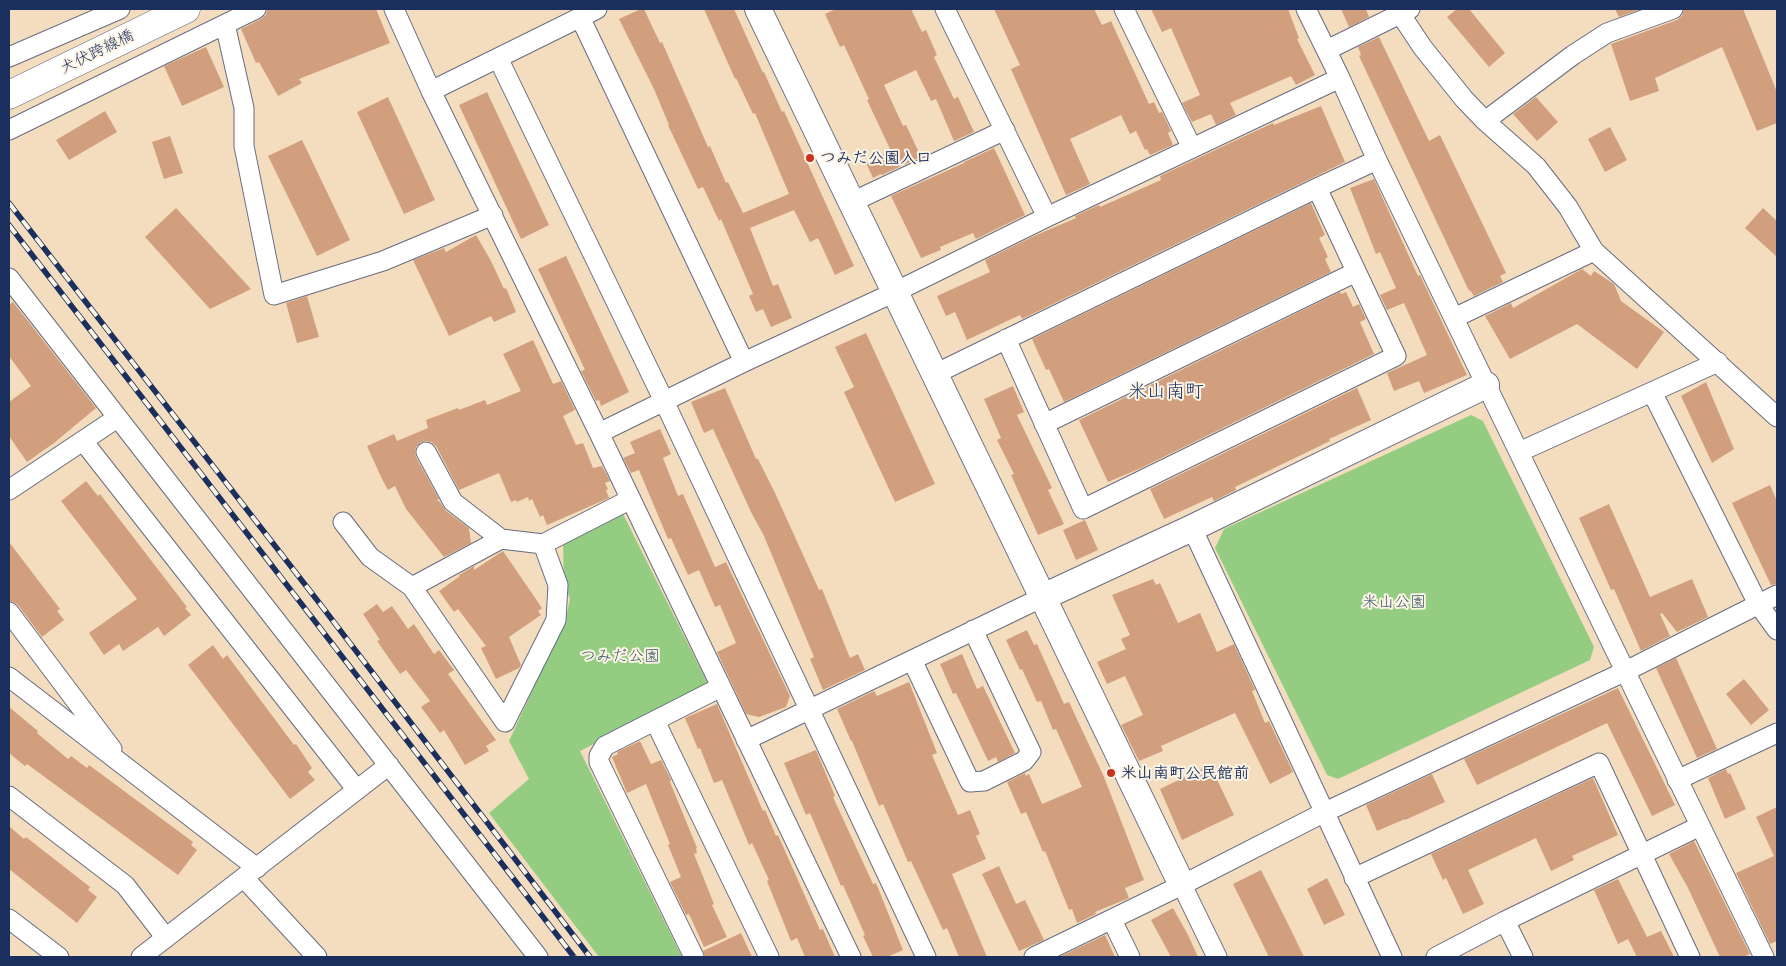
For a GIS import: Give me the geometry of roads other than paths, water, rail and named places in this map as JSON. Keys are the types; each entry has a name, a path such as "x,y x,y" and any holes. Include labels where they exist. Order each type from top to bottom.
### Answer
{"main road":[{"name":"犬伏跨線橋","path":"9,95 186,9"}],"street":[{"path":"9,56 120,9"},
{"path":"9,130 256,9"},
{"path":"394,9 431,91 599,433 851,957"},
{"path":"431,91 597,9"},
{"path":"758,9 1217,957"},
{"path":"945,9 1047,217"},
{"path":"1124,9 1192,148"},
{"path":"1306,9 1327,50 1377,160 1764,957"},
{"path":"1485,121 1573,54 1607,33 1673,9"},
{"path":"1327,50 1402,10 1446,78 1485,121 1536,166 1568,207 1594,251 1777,417"},
{"path":"580,17 744,362"},
{"path":"224,24 244,108 244,146 274,295 383,261 493,215"},
{"path":"498,58 664,402 926,957"},
{"path":"599,433 1340,78"},
{"path":"852,202 1006,130"},
{"path":"935,374 1377,160"},
{"path":"1006,339 1082,508 1100,500 1396,356 1317,188"},
{"path":"1454,318 1594,251"},
{"path":"1044,424 1356,272"},
{"path":"9,280 538,957"},
{"path":"1519,452 1718,362"},
{"path":"746,740 973,630 1192,528 1486,385"},
{"path":"1652,392 1758,604 1777,630"},
{"path":"9,490 117,418"},
{"path":"83,440 357,790"},
{"path":"426,452 453,502 501,539 543,544 631,499"},
{"path":"343,522 370,556 412,587 505,722 556,620 558,585 543,544"},
{"path":"1192,528 1392,957"},
{"path":"412,587 501,539"},
{"path":"1040,956 1325,812 1626,670 1777,595"},
{"path":"9,612 127,768"},
{"path":"912,660 970,782 984,781 1024,761 1031,752 973,630"},
{"path":"9,677 127,768 251,873 317,957"},
{"path":"694,957 599,762 599,756 605,746 721,687"},
{"path":"655,721 769,957"},
{"path":"1678,780 1777,733"},
{"path":"1354,878 1599,763 1640,854 1690,957"},
{"path":"141,957 389,765"},
{"path":"9,796 126,885 166,938"},
{"path":"1443,956 1505,921 1700,826"},
{"path":"9,919 59,957"},
{"path":"1112,920 1130,957"},
{"path":"1505,921 1523,957"}],"railway":[{"path":"9,203 317,600 590,957"},
{"path":"9,225 574,957"}],"place":[{"name":"つみだ公園入口","path":"810,158"},
{"name":"米山南町公民館前","path":"1111,773"}],"district":[{"name":"米山南町","path":"1166,392"}],"park label":[{"name":"米山公園","path":"1394,602"},
{"name":"つみだ公園","path":"620,656"}]}
